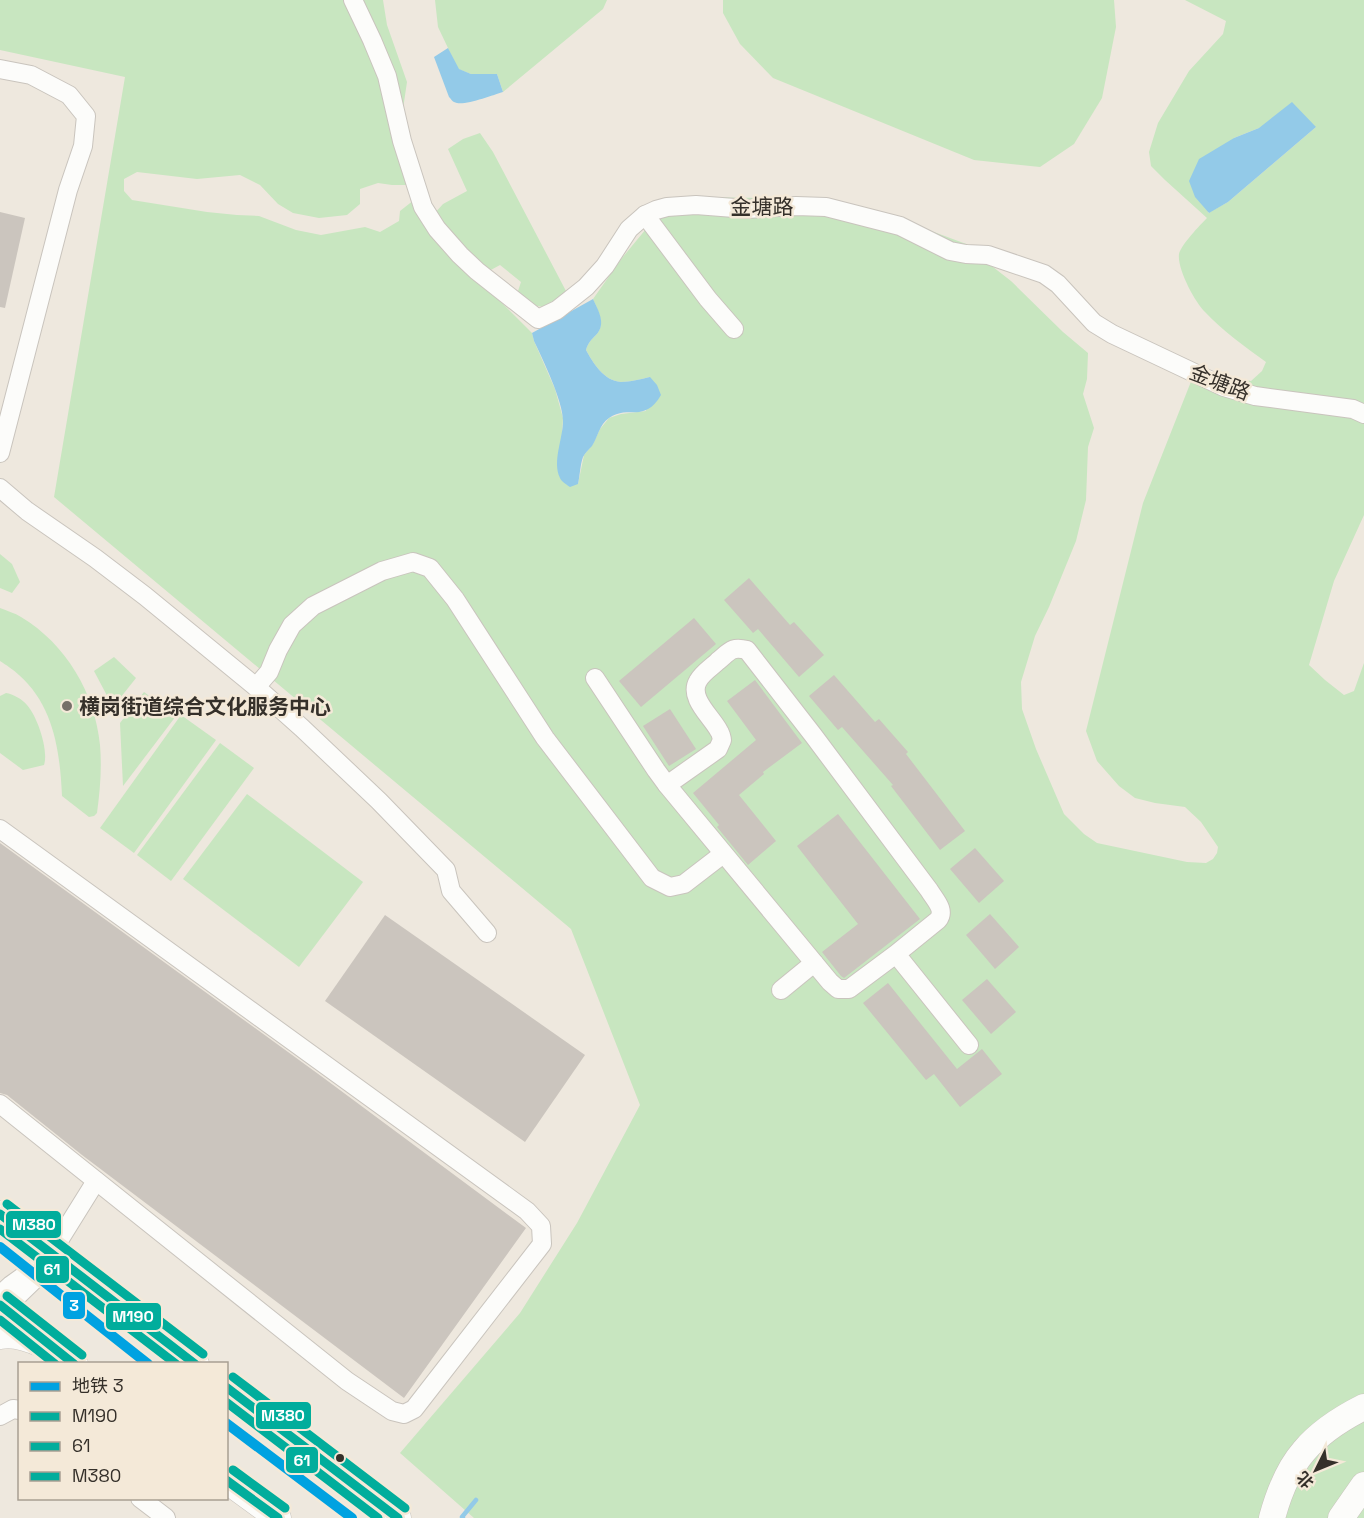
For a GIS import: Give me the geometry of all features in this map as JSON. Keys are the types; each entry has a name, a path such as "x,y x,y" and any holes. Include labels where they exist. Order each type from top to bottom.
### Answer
{"highway":[{"path":"0,1214 193,1362"},
{"path":"1,1306 70,1360"},
{"path":"0,1336 23,1336 43,1344 70,1360"},
{"path":"228,1389 398,1518"},
{"path":"1272,1518 1285,1482 1303,1451 1345,1416 1364,1407"},
{"path":"228,1481 278,1518"},
{"path":"1341,1518 1364,1485"}],"street":[{"path":"353,0 387,76 402,141 423,207 437,229 460,255 531,323 557,310 586,287 604,266 629,229 645,214 708,299 734,329"},
{"path":"0,69 31,75 69,95 87,116 82,146 68,190 0,453"},
{"name":"金塘路","path":"645,214 667,207 696,205 747,209 815,206 836,209 900,226 950,251 988,255 1044,274 1058,284 1094,323 1112,334 1224,387 1255,396 1353,409 1364,414"},
{"path":"0,488 27,511 137,590 303,728 380,801 446,870 451,891 488,933"},
{"path":"256,687 269,672 292,626 313,606 382,571 413,562 430,568 455,599 545,738 652,878 670,886 684,884 723,854"},
{"path":"594,678 667,785 838,989 849,989 941,916 942,910 929,890 747,650 737,647 730,650 696,682 700,705 720,731 723,740 718,749 667,785"},
{"path":"0,829 527,1210 541,1226 542,1244 414,1409 404,1414 392,1411 347,1381 0,1104"},
{"path":"896,954 969,1046"},
{"path":"781,990 814,963"},
{"path":"1,1306 35,1280 96,1181"},
{"path":"0,1416 13,1409 18,1410"},
{"path":"143,1500 166,1518"}],"green space":[{"path":"0,0 383,0 387,25 407,82 403,109 410,185 378,183 360,189 360,204 347,215 319,218 293,213 278,204 260,185 240,175 197,179 137,172 124,179 124,191 132,200 207,212 259,216 296,230 321,235 365,227 380,232 399,221 400,211 414,200 486,287 532,333 555,389 563,418 562,436 578,484 584,455 609,418 646,411 650,377 628,382 615,381 604,375 596,366 586,350 599,331 601,322 593,299 622,258 651,223 692,197 824,199 899,219 985,251 984,260 1011,281 1088,353 1087,379 1083,394 1094,428 1088,447 1086,500 1076,541 1035,636 1021,682 1022,709 1036,749 1064,814 1084,834 1097,843 1187,862 1206,863 1213,859 1218,847 1201,822 1185,807 1135,798 1119,786 1097,761 1086,731 1143,503 1192,379 1221,381 1234,378 1251,381 1262,371 1266,362 1219,326 1201,307 1192,293 1181,268 1179,254 1187,240 1207,218 1151,166 1149,152 1158,123 1189,71 1223,34 1226,21 1185,0 1364,0 1364,515 1334,581 1309,665 1344,695 1354,691 1364,663 1364,1518 474,1518 400,1453 520,1313 577,1223 640,1105 571,929 54,497 125,77 0,50","holes":["1316,127 1228,202 1208,213 1234,138 1259,128"]},
{"path":"435,0 607,0 603,9 503,92 497,74 471,74 458,69 438,27"},
{"path":"723,0 1114,0 1116,27 1102,98 1074,144 1040,167 974,160 773,78 740,44 723,13"},
{"path":"480,133 493,152 566,291 543,307 526,304 517,294 521,282 500,265 489,271 469,258 434,214 443,204 467,191 448,149 463,139"},
{"path":"0,554 12,564 20,582 12,593 0,588"},
{"name":"横岗街道综合文化服务中心","path":"0,608 21,617 52,641 76,672 85,689 92,707 100,745 100,788 97,813 94,816 89,817 62,796 57,747 47,715 31,687 0,661"},
{"path":"114,657 136,678 113,707 94,671"},
{"path":"144,692 176,716 123,786 120,723"},
{"name":"横岗街道综合文化服务中心","path":"6,693 23,701 35,717 45,751 44,765 23,770 0,753 0,696"},
{"path":"181,715 216,740 134,853 100,828"},
{"path":"220,743 254,768 171,881 137,855"},
{"path":"247,794 363,882 299,967 183,879"}],"water":[{"path":"448,48 459,69 471,74 497,74 503,92 467,103 453,101 449,97 434,57"},
{"path":"1292,102 1316,127 1228,202 1209,213 1195,197 1189,181 1199,159 1234,138 1259,128"},
{"path":"593,299 599,312 601,326 586,350 596,366 604,375 615,381 628,382 650,377 657,385 661,395 649,409 616,414 606,421 583,457 578,484 570,487 561,479 557,464 563,428 560,403 532,333"}],"building":[{"path":"0,212 25,218 5,308 0,307"},
{"path":"749,578 790,625 794,622 824,655 799,677 758,629 753,633 724,600"},
{"path":"694,618 716,644 641,707 619,681"},
{"path":"834,675 875,722 879,719 908,752 906,754 965,831 940,850 891,786 893,785 842,727 838,730 809,696"},
{"path":"755,680 802,743 763,772 764,774 739,795 776,841 748,865 693,793 756,740 727,701"},
{"path":"670,709 696,749 669,766 643,726"},
{"path":"838,814 920,919 844,978 822,952 858,924 797,846"},
{"path":"0,843 526,1228 404,1398 82,1155 7,1095 0,1093"},
{"path":"975,848 1004,881 979,903 950,869"},
{"path":"990,914 1019,947 995,969 966,935"},
{"path":"385,915 585,1055 525,1142 325,1001"},
{"path":"987,979 1016,1012 991,1034 962,1000"},
{"path":"888,983 957,1069 982,1049 1002,1074 960,1107 934,1074 926,1080 863,1003"}],"waterway":[{"path":"463,1518 476,1500"}],"metro line":[{"name":"3","path":"0,1247 145,1362"},
{"name":"3","path":"228,1425 352,1518"}],"transit line":[{"name":"M380","path":"7,1204 203,1354"},
{"name":"M190","path":"0,1214 192,1362"},
{"name":"61","path":"0,1229 173,1362"},
{"name":"M380","path":"7,1296 82,1355"},
{"name":"M190","path":"0,1305 71,1362"},
{"name":"61","path":"0,1320 52,1362"},
{"name":"M380","path":"233,1377 405,1508"},
{"name":"M190","path":"228,1389 398,1518"},
{"name":"61","path":"228,1404 378,1518"},
{"name":"M380","path":"233,1470 285,1508"},
{"name":"M190","path":"228,1481 278,1518"}],"place":[{"name":"横岗街道综合文化服务中心","path":"67,706"}]}
